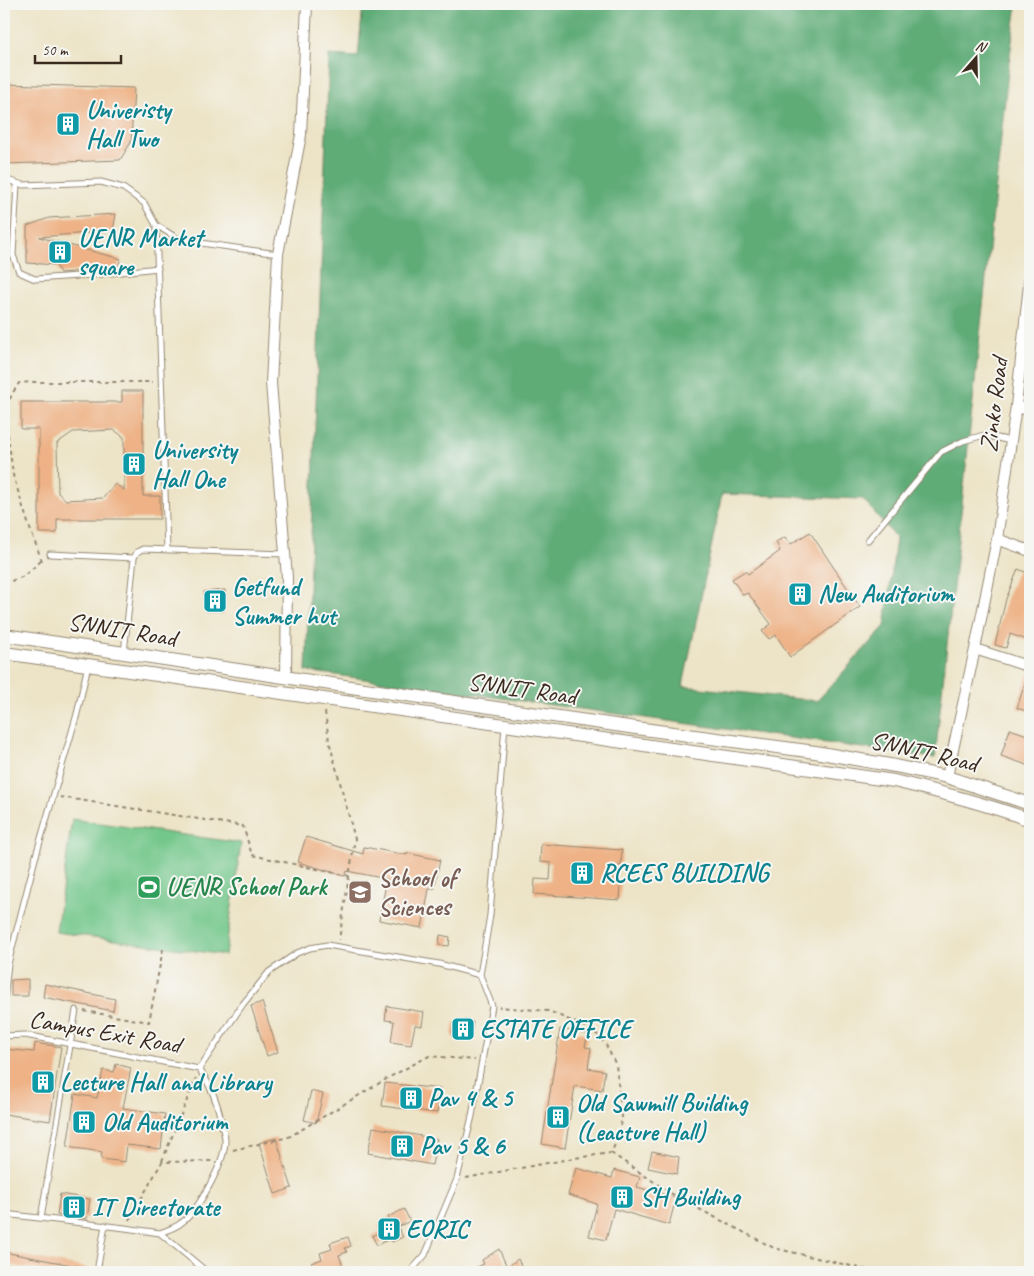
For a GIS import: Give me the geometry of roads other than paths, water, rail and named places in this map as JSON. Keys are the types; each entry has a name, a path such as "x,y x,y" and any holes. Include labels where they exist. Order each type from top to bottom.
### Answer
{"street":[{"path":"286,677 287,577 271,383 278,254 301,135 307,4"},
{"name":"Zinko Road","path":"947,777 997,539 1029,304 1030,275"},
{"path":"1016,406 1030,411"},
{"path":"997,539 1030,551"},
{"name":"SNNIT Road","path":"4,635 452,702 815,752 947,777 1030,804"},
{"path":"975,649 1030,667"},
{"name":"SNNIT Road","path":"4,653 894,781 943,793 1030,820"},
{"path":"450,717 452,702"},
{"path":"473,720 474,705"}],"lane":[{"path":"4,179 22,186 101,182 123,188 144,203 156,225 167,550"},
{"path":"17,184 12,255 19,272 35,279 158,268"},
{"path":"156,225 180,240 278,254"},
{"path":"868,540 941,452 963,441 984,435 1011,441"},
{"path":"124,653 134,558 137,552 143,549 285,554"},
{"path":"50,554 134,558"},
{"path":"4,1000 8,964 77,714 88,665"},
{"path":"410,1272 425,1255 457,1179 472,1116 492,1006 480,976 490,915 506,725"},
{"path":"160,1233 182,1223 196,1208 205,1194 220,1161 225,1141 218,1104 206,1078 199,1068 243,1004 269,972 297,953 327,945 439,964 480,976"},
{"path":"41,1218 76,1010"},
{"name":"Campus Exit Road","path":"4,1036 25,1035 199,1068"},
{"path":"4,1214 160,1233 207,1272"},
{"path":"98,1272 105,1225"}],"place":[{"name":"Univeristy Hall Two","path":"68,124"},
{"name":"UENR Market square","path":"60,252"},
{"name":"University Hall One","path":"134,464"},
{"name":"New Auditorium","path":"800,594"},
{"name":"Getfund Summer hut","path":"215,601"},
{"name":"RCEES BUILDING","path":"582,873"},
{"name":"UENR School Park","path":"149,887"},
{"name":"School of Sciences","path":"360,892"},
{"name":"ESTATE OFFICE","path":"463,1029"},
{"name":"Lecture Hall and Library","path":"43,1082"},
{"name":"Pav 4 & 5","path":"411,1098"},
{"name":"Old Sawmill Building (Leacture Hall)","path":"558,1117"},
{"name":"Old Auditorium","path":"84,1122"},
{"name":"Pav 5 & 6","path":"402,1146"},
{"name":"SH Building","path":"622,1197"},
{"name":"IT Directorate","path":"74,1207"},
{"name":"EORIC","path":"389,1229"}]}
